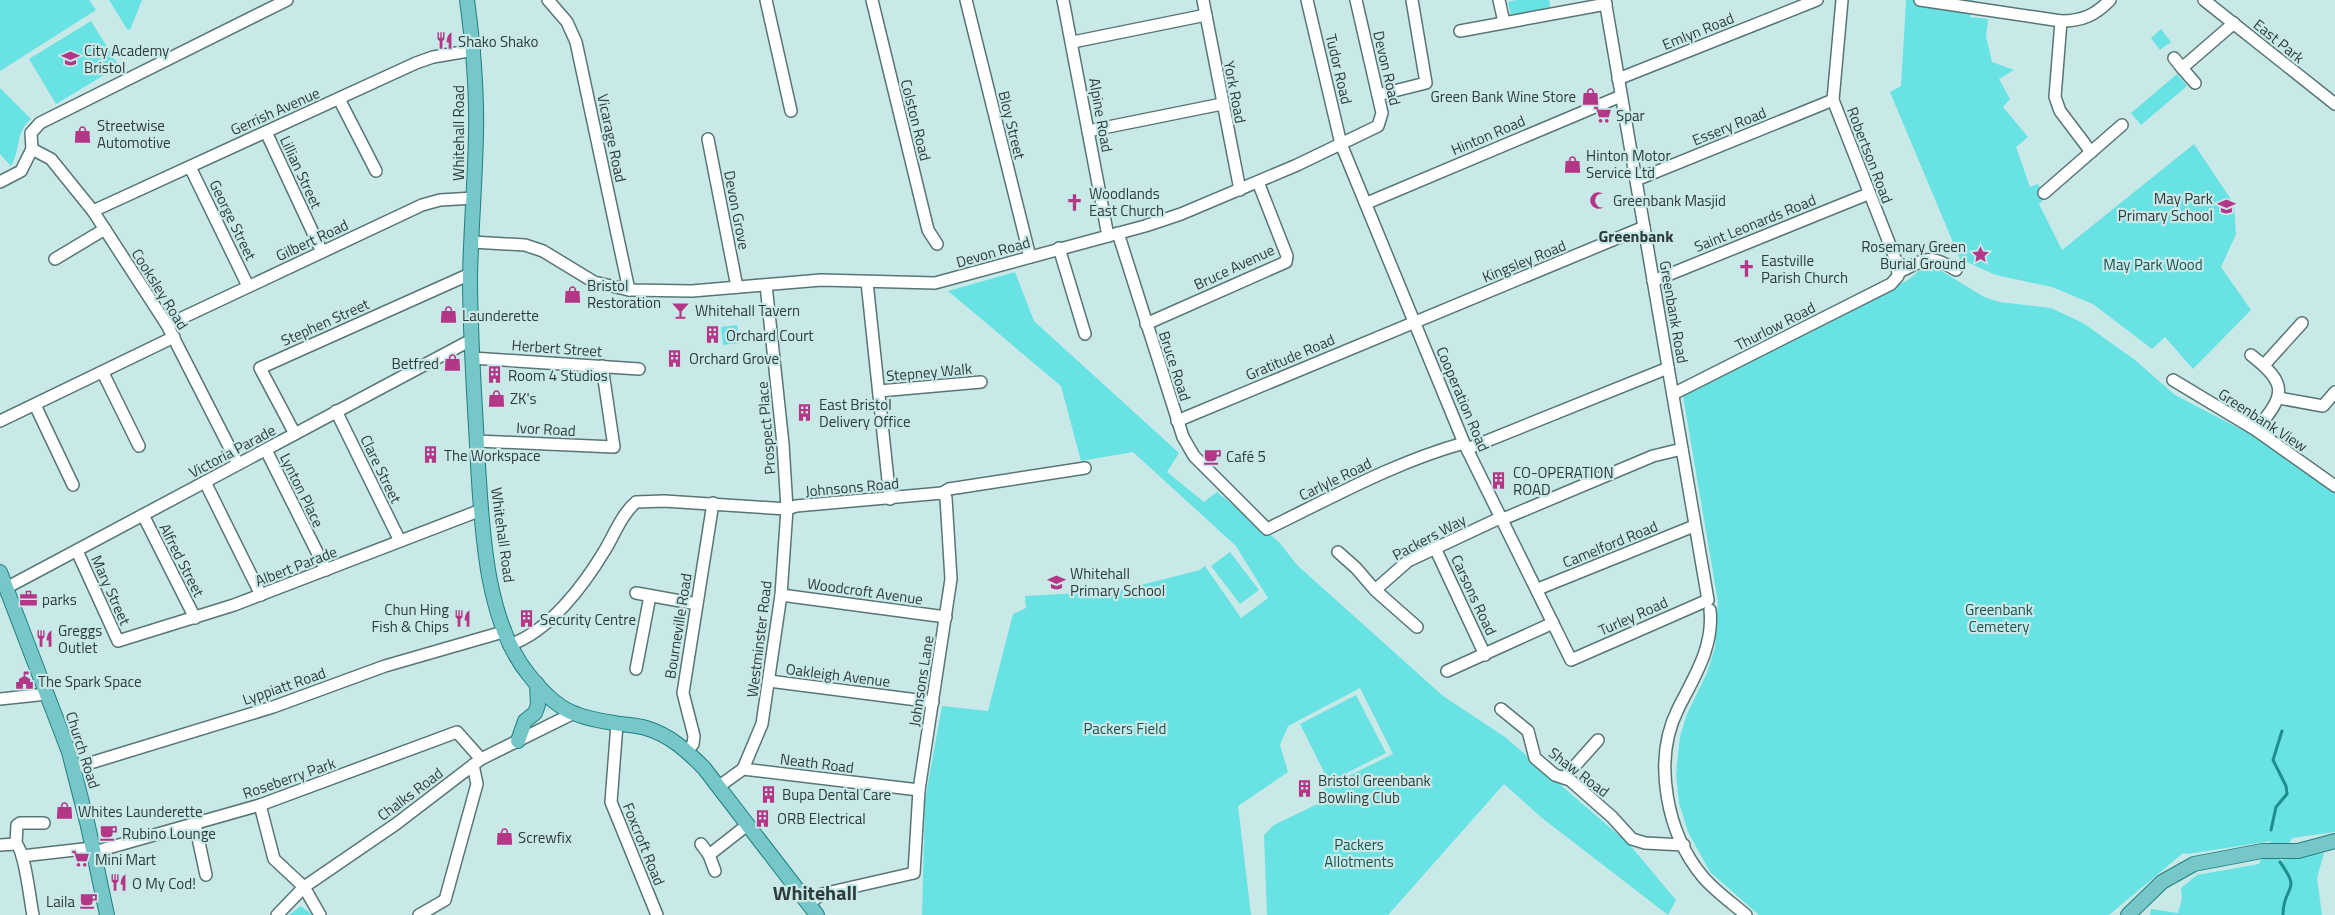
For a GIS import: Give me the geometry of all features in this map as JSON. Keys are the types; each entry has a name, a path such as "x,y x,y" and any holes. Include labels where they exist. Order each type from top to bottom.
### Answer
{"main road":[{"name":"Whitehall Road","path":"467,0 474,50 476,131 470,274 471,340 481,510 488,564 506,638 516,657 536,683 553,702 572,714 617,724 647,728 673,740 687,751 718,787 746,826 817,915"},
{"name":"Church Road","path":"0,572 5,595 47,694 74,768 107,915"},
{"path":"518,741 525,721 535,713 538,705 536,683"},
{"path":"2128,915 2162,882 2180,870 2206,861 2262,851 2298,851 2335,841"}],"street":[{"path":"0,182 21,171 32,149 31,133 40,123 287,0"},
{"name":"Vicarage Road","path":"548,0 567,22 576,42 629,290"},
{"path":"766,0 792,111"},
{"name":"Colston Road","path":"872,0 928,230 937,244"},
{"name":"Bloy Street","path":"966,0 1030,257"},
{"name":"Alpine Road","path":"1063,0 1073,42 1088,131 1113,235"},
{"name":"York Road","path":"1203,0 1240,190"},
{"name":"Tudor Road","path":"1308,0 1341,144"},
{"name":"Devon Road","path":"472,242 525,245 543,252 594,282 629,290 692,291 821,280 935,283 1059,248 1113,235 1181,214 1240,190 1380,125 1382,117 1378,95 1356,0"},
{"path":"1378,95 1426,83 1412,0"},
{"path":"1500,0 1504,22"},
{"name":"Emlyn Road","path":"1618,79 1818,0"},
{"name":"Robertson Road","path":"1842,0 1832,100 1899,272"},
{"path":"1920,0 2061,21 2079,21 2097,13 2110,0"},
{"name":"East Park","path":"2204,0 2335,104"},
{"path":"1460,31 1606,2"},
{"name":"Greenbank Road","path":"1606,2 1709,605 1708,644 1698,672 1677,711 1666,754 1668,805 1678,834 1703,877 1746,915"},
{"path":"1073,42 1206,16"},
{"path":"2061,21 2055,97 2060,111 2092,152"},
{"path":"2182,68 2234,23"},
{"name":"Gerrish Avenue","path":"93,211 416,63 433,57 474,50"},
{"path":"2174,58 2195,83"},
{"name":"Hinton Road","path":"1367,203 1621,96"},
{"path":"339,99 376,171"},
{"name":"Essery Road","path":"1636,180 1832,100"},
{"path":"1088,131 1222,104"},
{"path":"2044,193 2122,125"},
{"name":"Lillian Street","path":"266,132 322,252"},
{"name":"Devon Grove","path":"708,139 737,287"},
{"name":"Cooperation Road","path":"1341,144 1466,446 1538,589 1570,660"},
{"name":"Cooksley Road","path":"32,149 51,159 105,229 174,337 238,464"},
{"name":"George Street","path":"190,167 248,286"},
{"name":"Bruce Avenue","path":"1146,324 1286,262 1287,256 1258,182"},
{"name":"Saint Leonards Road","path":"1653,281 1868,194"},
{"name":"Gilbert Road","path":"167,326 422,205 440,200 474,198"},
{"name":"Kingsley Road","path":"1415,322 1644,227"},
{"path":"55,259 105,229"},
{"name":"Bruce Road","path":"1113,235 1146,324 1177,421 1194,456 1230,494"},
{"path":"1059,248 1085,319 1085,334"},
{"path":"1899,272 1931,258 1956,270"},
{"name":"Thurlow Road","path":"1673,394 1891,284 1899,272"},
{"name":"Stephen Street","path":"295,434 260,368 470,274"},
{"path":"867,282 890,500"},
{"name":"Prospect Place","path":"766,284 783,444 787,509"},
{"name":"Gratitude Road","path":"1177,421 1415,322"},
{"path":"2264,365 2302,323"},
{"path":"0,421 103,373 174,337"},
{"name":"Victoria Parade","path":"5,595 78,550 471,340"},
{"path":"2251,354 2264,365 2277,382 2279,398 2276,405 2256,430"},
{"name":"Herbert Street","path":"472,358 639,369"},
{"name":"Ivor Road","path":"477,441 614,447 602,366"},
{"name":"Carlyle Road","path":"1230,494 1267,529 1393,468 1434,451 1466,446 1668,368"},
{"path":"103,373 139,446"},
{"name":"Greenbank View","path":"2173,380 2256,430 2335,486"},
{"name":"Stepney Walk","path":"879,392 981,382"},
{"path":"2279,398 2323,406 2335,392"},
{"path":"35,405 74,485"},
{"name":"Clare Street","path":"336,411 400,541"},
{"name":"Packers Way","path":"1375,590 1401,565 1435,548 1653,456 1682,449"},
{"name":"Lynton Place","path":"266,450 326,570"},
{"name":"Johnsons Road","path":"625,516 634,504 638,502 713,503 750,508 787,509 796,506 890,500 942,493 949,489 1086,468"},
{"path":"204,482 262,595"},
{"name":"Johnsons Lane","path":"808,904 822,894 914,874 919,790 946,617 951,567 946,498 942,493"},
{"name":"Bourneville Road","path":"687,751 693,744 694,736 683,693 713,503"},
{"name":"Westminster Road","path":"742,769 762,724 781,595 787,509"},
{"name":"Albert Parade","path":"118,641 195,618 262,595 481,510"},
{"name":"Alfred Street","path":"143,515 195,618"},
{"name":"Lyppiatt Road","path":"74,768 273,707 385,666 538,630 556,615 604,552 625,516"},
{"name":"Camelford Road","path":"1538,589 1694,526"},
{"name":"Carsons Road","path":"1435,548 1485,655"},
{"name":"Mary Street","path":"78,550 118,641"},
{"path":"1338,552 1356,568 1375,590 1417,627"},
{"path":"636,593 697,604"},
{"name":"Woodcroft Avenue","path":"781,595 946,617"},
{"path":"636,669 650,596"},
{"name":"Turley Road","path":"1570,660 1709,605"},
{"path":"1447,671 1553,623"},
{"name":"Oakleigh Avenue","path":"769,681 933,702"},
{"path":"0,699 47,694"},
{"name":"Shaw Road","path":"1501,709 1528,731 1535,758 1555,775 1570,780 1612,817 1632,839 1654,844 1684,845"},
{"name":"Chalks Road","path":"277,915 304,888 396,824 477,762 572,714"},
{"name":"Foxcroft Road","path":"617,724 612,806 657,915"},
{"name":"Roseberry Park","path":"22,856 93,850 194,824 260,805 457,732 477,762"},
{"path":"1564,778 1598,740"},
{"path":"424,914 444,900 477,784 477,762"},
{"path":"718,787 742,769"},
{"name":"Neath Road","path":"742,769 919,790"},
{"path":"260,805 274,859 304,888 320,915"},
{"path":"32,915 22,856 19,846 16,844 17,825 20,823 44,823"},
{"path":"194,824 206,875"},
{"path":"709,855 746,826"},
{"path":"0,845 16,844"},
{"path":"700,844 709,855 715,870"}],"green space":[{"path":"0,0 89,0 96,10 0,71"},
{"path":"109,0 142,0 130,30 127,29"},
{"path":"1516,0 1549,0 1551,10 1514,16 1511,15 1508,2"},
{"name":"May Park Wood","path":"1906,0 1973,0 1970,17 1988,19 1986,36 1992,62 2014,70 1999,79 2010,99 2003,107 2028,137 2016,147 2030,187 2038,184 2046,197 2039,204 2062,250 2194,144 2234,204 2236,234 2221,267 2251,310 2193,369 2165,337 2152,349 2093,304 2052,287 1996,275 1960,259 1890,92 1901,86"},
{"path":"91,21 119,66 56,104 29,59"},
{"path":"2161,29 2171,42 2160,50 2151,38"},
{"path":"2177,74 2187,86 2141,125 2131,113"},
{"path":"0,88 31,119 20,135 11,166 0,154"},
{"name":"Greenbank Cemetery","path":"1935,267 1984,297 1999,302 2051,308 2083,323 2135,360 2175,395 2248,433 2335,493 2335,832 2292,838 2280,860 2324,853 2317,878 2322,915 2150,915 2151,909 2178,913 2182,899 2181,888 2197,875 2259,864 2271,841 2188,854 2183,853 2109,915 1759,915 1710,872 1688,832 1679,803 1676,774 1680,736 1687,714 1707,673 1715,647 1718,602 1683,396 1908,280 1920,270"},
{"name":"Packers Field","path":"1015,272 1034,321 1179,453 1167,472 1204,502 1217,492 1279,542 1297,565 1443,696 1505,737 1629,844 1676,900 1668,915 1542,818 1504,784 1388,915 1267,915 1264,835 1274,825 1330,798 1324,788 1393,754 1360,688 1288,726 1280,745 1288,772 1238,806 1251,915 922,915 925,800 942,706 988,711 1013,614 1026,608 1025,596 1117,591 1200,570 1205,566 1241,618 1268,598 1236,546 1133,452 1081,461 1061,386 948,291"},
{"path":"737,325 740,343 723,345 721,327"},
{"path":"1230,552 1259,590 1240,604 1211,566"},
{"path":"1356,695 1386,753 1329,782 1300,724"},
{"path":"301,906 312,915 289,915"}],"waterway":[{"path":"2271,830 2276,807 2287,794 2286,786 2273,760 2282,731"},
{"path":"2280,862 2287,872 2291,885 2284,905 2283,915"}],"place":[{"name":"Shako Shako","path":"444,41"},
{"name":"City Academy Bristol","path":"70,59"},
{"name":"Green Bank Wine Store","path":"1590,96"},
{"name":"Spar","path":"1602,115"},
{"name":"Streetwise Automotive","path":"83,134"},
{"name":"Hinton Motor Service Ltd","path":"1572,164"},
{"name":"Greenbank Masjid","path":"1599,200"},
{"name":"Woodlands East Church","path":"1075,202"},
{"name":"May Park Primary School","path":"2227,207"},
{"name":"Rosemary Green Burial Ground","path":"1980,255"},
{"name":"Eastville Parish Church","path":"1747,269"},
{"name":"Bristol Restoration","path":"573,294"},
{"name":"Whitehall Tavern","path":"681,310"},
{"name":"Launderette","path":"448,315"},
{"name":"Orchard Court","path":"712,335"},
{"name":"Orchard Grove","path":"675,358"},
{"name":"Betfred","path":"453,363"},
{"name":"Room 4 Studios","path":"494,375"},
{"name":"ZK's","path":"496,398"},
{"name":"East Bristol Delivery Office","path":"805,413"},
{"name":"The Workspace","path":"430,455"},
{"name":"Café 5","path":"1212,456"},
{"name":"CO-OPERATION ROAD","path":"1499,481"},
{"name":"Whitehall Primary School","path":"1056,582"},
{"name":"parks","path":"28,599"},
{"name":"Chun Hing Fish & Chips","path":"463,618"},
{"name":"Security Centre","path":"526,619"},
{"name":"Greggs Outlet","path":"44,639"},
{"name":"The Spark Space","path":"24,681"},
{"name":"Bristol Greenbank Bowling Club","path":"1304,789"},
{"name":"Bupa Dental Care","path":"768,794"},
{"name":"Whites Launderette","path":"64,811"},
{"name":"ORB Electrical","path":"763,818"},
{"name":"Rubino Lounge","path":"108,833"},
{"name":"Screwfix","path":"504,837"},
{"name":"Mini Mart","path":"81,859"},
{"name":"O My Cod!","path":"118,883"},
{"name":"Laila","path":"89,901"}],"district":[{"name":"Greenbank","path":"1636,236"},
{"name":"Whitehall","path":"815,892"}],"park label":[{"name":"Packers Allotments","path":"1359,852"}]}
